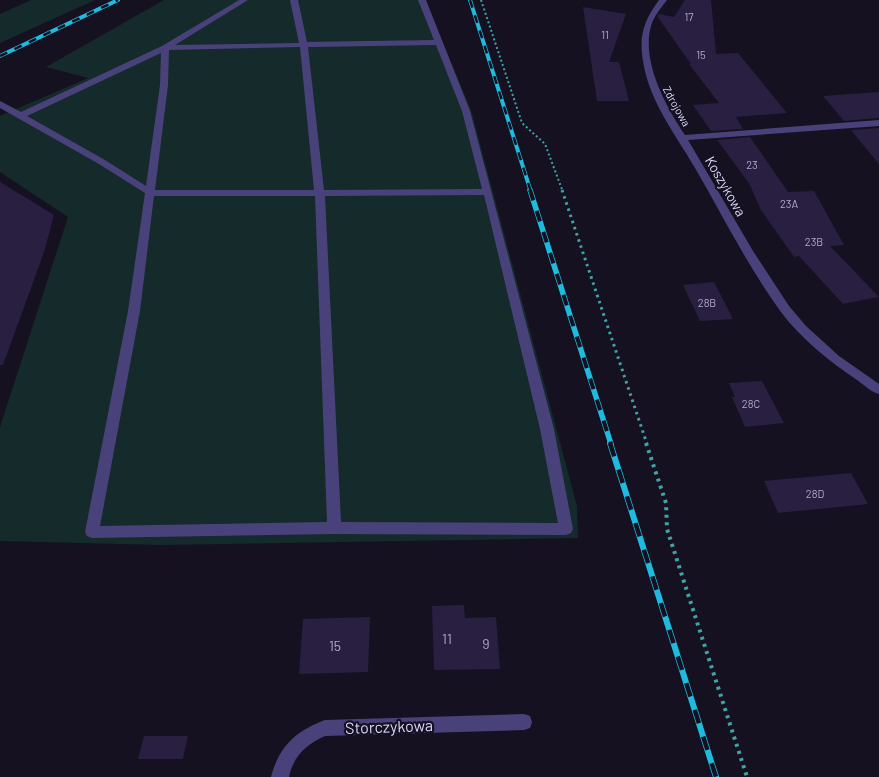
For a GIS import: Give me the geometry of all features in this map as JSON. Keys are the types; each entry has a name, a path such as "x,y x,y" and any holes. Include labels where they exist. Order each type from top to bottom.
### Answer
{"street":[{"path":"22,115 165,48 244,0"},
{"path":"294,0 304,45 320,195 334,528"},
{"path":"165,48 164,85 134,311 92,532 334,528 566,528 547,429 466,111 422,0"},
{"name":"Zdrojowa","path":"663,0 648,22 645,31 646,62 654,90 662,108 682,138"},
{"path":"165,48 439,42"},
{"path":"0,104 22,115 151,192 158,194 320,195 488,192"},
{"name":"Koszykowa","path":"879,123 682,138 748,251 785,309 802,328 836,359 879,390"},
{"name":"Storczykowa","path":"280,777 286,759 295,746 306,736 325,728 524,722"}],"path":[{"path":"481,0 522,123 545,144 577,230 666,503 666,529 747,777"}],"green space":[{"path":"31,0 95,0 0,43 0,14"},
{"path":"164,0 425,0 471,110 577,506 578,538 162,545 0,541 0,427 68,217 0,172 0,116 88,78 46,67"}],"building":[{"path":"685,0 711,0 716,54 738,53 787,113 736,117 743,129 711,131 693,105 719,103 689,64 691,64 657,16 659,14 674,17"},
{"path":"583,7 626,14 609,62 619,62 629,101 597,101"},
{"path":"879,92 879,118 844,121 823,96"},
{"path":"879,128 879,164 851,130"},
{"path":"750,137 788,192 814,191 844,245 830,246 879,297 843,304 799,256 794,257 761,210 749,183 717,140"},
{"path":"0,182 54,215 44,252 3,365 0,365"},
{"path":"714,282 733,319 700,321 683,285"},
{"path":"762,381 784,423 745,427 732,397 735,397 729,383"},
{"path":"851,473 868,504 778,513 764,481"},
{"path":"464,605 465,618 496,617 500,669 434,670 432,606"},
{"path":"370,617 368,672 299,674 303,619"},
{"path":"144,736 188,736 183,759 138,759"}],"railway":[{"path":"0,56 118,0"},
{"path":"470,0 531,192"},
{"path":"530,190 611,444"},
{"path":"610,443 716,777"}]}
